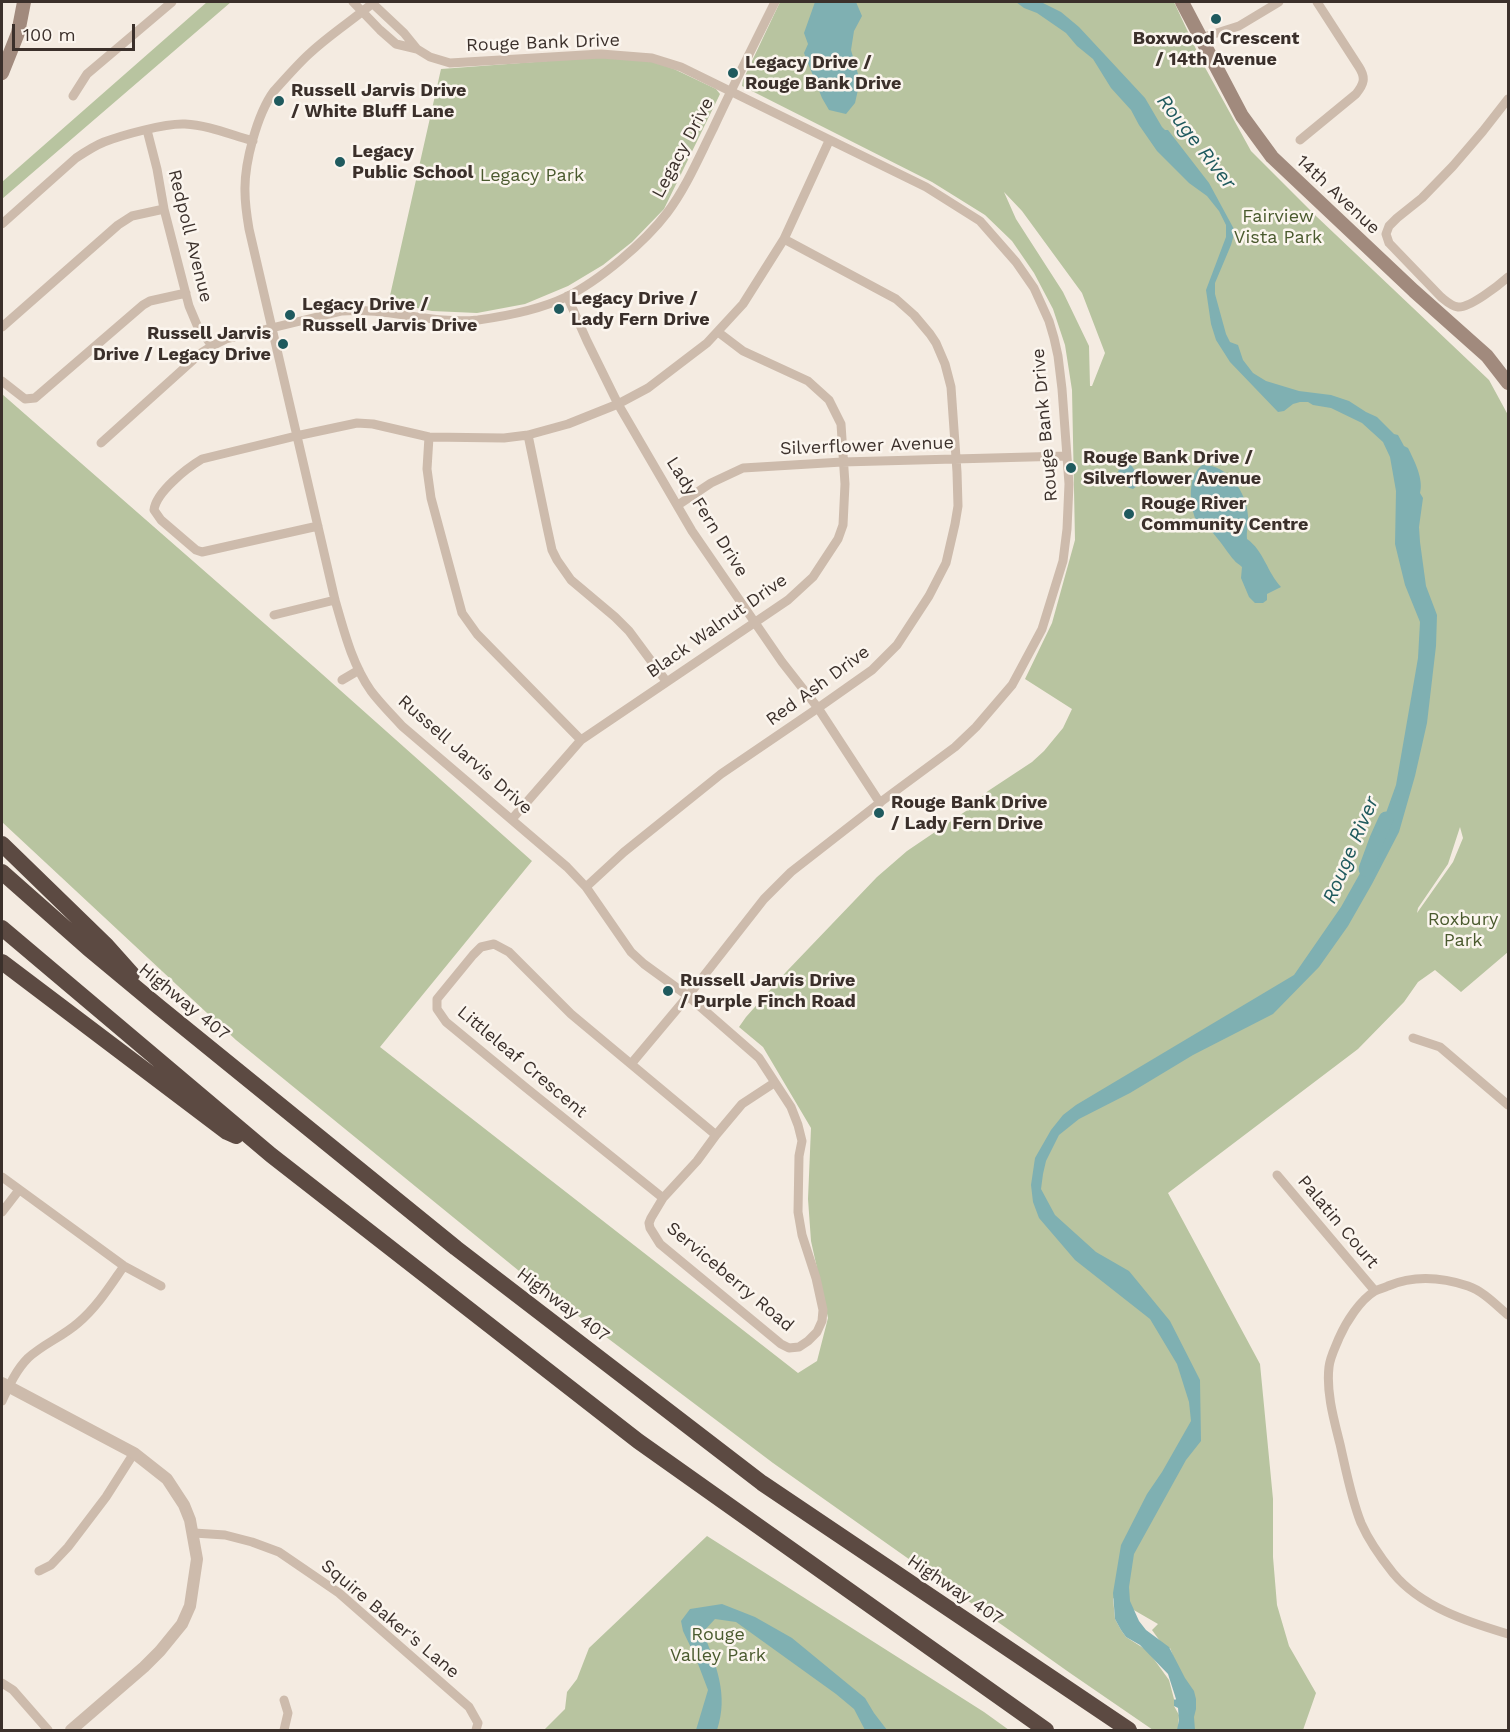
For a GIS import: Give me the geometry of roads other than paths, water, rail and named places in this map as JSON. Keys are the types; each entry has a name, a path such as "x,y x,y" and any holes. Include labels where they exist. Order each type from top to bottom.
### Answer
{"highway":[{"path":"2,844 107,946 159,1007"},
{"name":"Highway 407","path":"2,872 159,1007 456,1248 762,1483 1129,1731"},
{"path":"2,928 271,1155 638,1441 1046,1731"},
{"path":"2,962 227,1132 271,1155"}],"main road":[{"path":"2,73 18,33 24,2"},
{"name":"14th Avenue","path":"1182,2 1242,116 1272,158 1488,357 1509,383"}],"street":[{"path":"73,96 87,74 172,2"},
{"name":"Rouge Bank Drive","path":"353,2 396,44 417,49"},
{"name":"Rouge Bank Drive","path":"372,2 417,49 429,57 450,63 601,54 652,58 681,67 926,188 980,221 1016,262 1034,288 1054,338 1058,356 1067,456 1068,529 1063,561 1042,629 1012,685 976,727 955,747 791,872 776,886 631,1064"},
{"name":"Russell Jarvis Drive","path":"372,2 308,55 274,92 266,105 248,157 244,194 249,229 334,600 359,670 371,691 402,726 567,867 586,887 631,952 688,996 759,1058 791,1107 802,1141 799,1156 798,1212 802,1235 816,1278 823,1310 822,1321 817,1332 799,1347 789,1348"},
{"name":"Legacy Drive","path":"101,443 201,353 226,339 342,311 380,311 441,320 475,320 523,312 567,296 620,260 668,213 689,176 775,2"},
{"path":"1201,38 1239,26 1279,2"},
{"path":"1300,140 1356,94 1364,80 1363,73 1317,2"},
{"path":"1509,99 1453,166 1422,198 1389,226 1386,234 1389,243 1441,297 1458,307 1474,300 1509,277"},
{"path":"2,224 76,158 104,142 147,130 183,124 201,126 253,141"},
{"name":"Redpoll Avenue","path":"147,130 164,209 189,306 197,325 212,346"},
{"path":"318,526 201,552 162,520 154,510 155,504 166,488 202,459 357,423 373,424 429,436 504,438 528,435 568,424 618,404 648,388 707,343 744,304 784,239 829,141"},
{"path":"2,327 118,225 132,216 164,209"},
{"name":"Red Ash Drive","path":"586,887 705,786 872,670 897,645 929,596 946,563 958,506 951,387 945,364 930,334 907,307 896,299 784,239"},
{"path":"2,381 26,399 35,398 143,305 150,301 186,293"},
{"name":"Lady Fern Drive","path":"567,296 618,404 692,531 782,662 818,708 880,803"},
{"name":"Black Walnut Drive","path":"512,819 581,740 788,600 813,577 838,539 843,525 845,484 841,424 829,400 808,381 743,351 718,332"},
{"path":"528,435 548,534 557,560 571,580 615,617 629,632 666,681"},
{"path":"429,436 427,469 431,498 462,613 477,634 581,740"},
{"name":"Silverflower Avenue","path":"678,505 711,483 743,468 842,462 1067,456"},
{"path":"274,615 334,600"},
{"path":"342,680 359,670"},
{"name":"Littleleaf Crescent","path":"663,1198 446,1023 437,1009 437,999 473,954 482,947 494,944 509,952 571,1014 716,1135"},
{"path":"1413,1038 1440,1047 1509,1106"},
{"path":"663,1198 697,1161 742,1104 774,1083"},
{"name":"Palatin Court","path":"1277,1175 1375,1291"},
{"path":"2,1177 124,1266 161,1286"},
{"path":"2,1212 19,1190"},
{"name":"Serviceberry Road","path":"663,1198 649,1223 660,1244 781,1344 789,1348"},
{"path":"2,1401 5,1385 27,1359 65,1333 90,1312 124,1266"},
{"path":"1509,1315 1482,1293 1468,1286 1423,1277 1400,1281 1375,1291 1356,1310 1344,1327 1331,1356 1328,1383 1347,1475 1361,1522 1371,1542 1394,1574 1416,1594 1432,1604 1462,1619 1509,1634"},
{"path":"5,1385 134,1454 167,1479 184,1505 194,1533 197,1558 194,1585 190,1606 182,1624 144,1667 71,1731"},
{"path":"39,1571 51,1565 68,1547 106,1497 134,1454"},
{"name":"Squire Baker's Lane","path":"194,1533 252,1542 279,1552 339,1593 469,1707 478,1723 476,1731"},
{"path":"2,1683 13,1690 48,1731"},
{"path":"284,1700 288,1713 284,1731"}],"water":[{"path":"815,2 856,2 862,16 854,31 851,50 860,81 855,103 846,114 829,110 804,53 808,44 804,33"},
{"path":"1016,2 1041,2 1061,12 1079,27 1145,98 1162,127 1168,130 1209,183 1235,231 1215,283 1215,294 1226,334 1230,342 1238,345 1243,360 1253,373 1266,381 1299,391 1331,395 1349,401 1377,417 1394,434 1398,435 1404,446 1408,448 1421,482 1420,493 1423,498 1419,527 1420,542 1426,586 1437,615 1436,646 1427,723 1399,832 1348,926 1319,967 1273,1014 1193,1055 1130,1093 1079,1119 1059,1135 1046,1161 1043,1174 1041,1189 1055,1215 1096,1252 1129,1271 1170,1321 1200,1380 1201,1441 1186,1460 1134,1554 1129,1587 1130,1601 1139,1621 1146,1630 1169,1647 1194,1691 1195,1730 1177,1730 1178,1708 1174,1706 1174,1699 1176,1699 1168,1674 1140,1645 1126,1637 1121,1630 1115,1619 1113,1593 1121,1545 1147,1494 1191,1421 1189,1402 1177,1364 1150,1319 1075,1260 1039,1218 1033,1202 1031,1185 1035,1158 1051,1130 1063,1115 1076,1105 1294,975 1341,907 1372,852 1396,785 1418,658 1420,622 1405,585 1395,544 1396,491 1390,457 1383,442 1362,423 1331,408 1300,402 1278,412 1230,362 1216,340 1206,290 1226,237 1226,225 1219,211 1207,196 1189,183 1157,151 1131,110 1111,88 1093,59 1066,33"},
{"path":"1130,464 1138,479 1138,485 1133,489 1126,485 1125,478 1118,471 1124,465"},
{"path":"1202,465 1220,469 1228,475 1240,489 1244,498 1248,516 1247,539 1258,549 1281,587 1267,594 1267,600 1263,603 1255,603 1249,597 1241,578 1242,567 1213,533 1195,518 1191,490 1194,476"},
{"path":"722,1604 755,1617 792,1638 865,1698 887,1730 865,1730 854,1709 836,1694 736,1622 715,1619 703,1632 719,1680 722,1705 720,1717 717,1730 696,1730 708,1690 681,1621 690,1609"}],"waterway":[{"name":"Rouge River","path":"1366,869 1386,819"}],"place":[{"name":"Boxwood Crescent / 14th Avenue","path":"1216,19"},
{"name":"Legacy Drive / Rouge Bank Drive","path":"733,73"},
{"name":"Russell Jarvis Drive / White Bluff Lane","path":"279,101"},
{"name":"Legacy Public School","path":"340,162"},
{"name":"Legacy Drive / Lady Fern Drive","path":"559,309"},
{"name":"Legacy Drive / Russell Jarvis Drive","path":"290,315"},
{"name":"Russell Jarvis Drive / Legacy Drive","path":"283,344"},
{"name":"Rouge Bank Drive / Silverflower Avenue","path":"1071,468"},
{"name":"Rouge River Community Centre","path":"1129,514"},
{"name":"Rouge Bank Drive / Lady Fern Drive","path":"879,813"},
{"name":"Russell Jarvis Drive / Purple Finch Road","path":"668,991"}],"park label":[{"name":"Legacy Park","path":"532,176"},
{"name":"Fairview Vista Park","path":"1278,227"},
{"name":"Roxbury Park","path":"1463,930"},
{"name":"Rouge Valley Park","path":"718,1645"}]}
